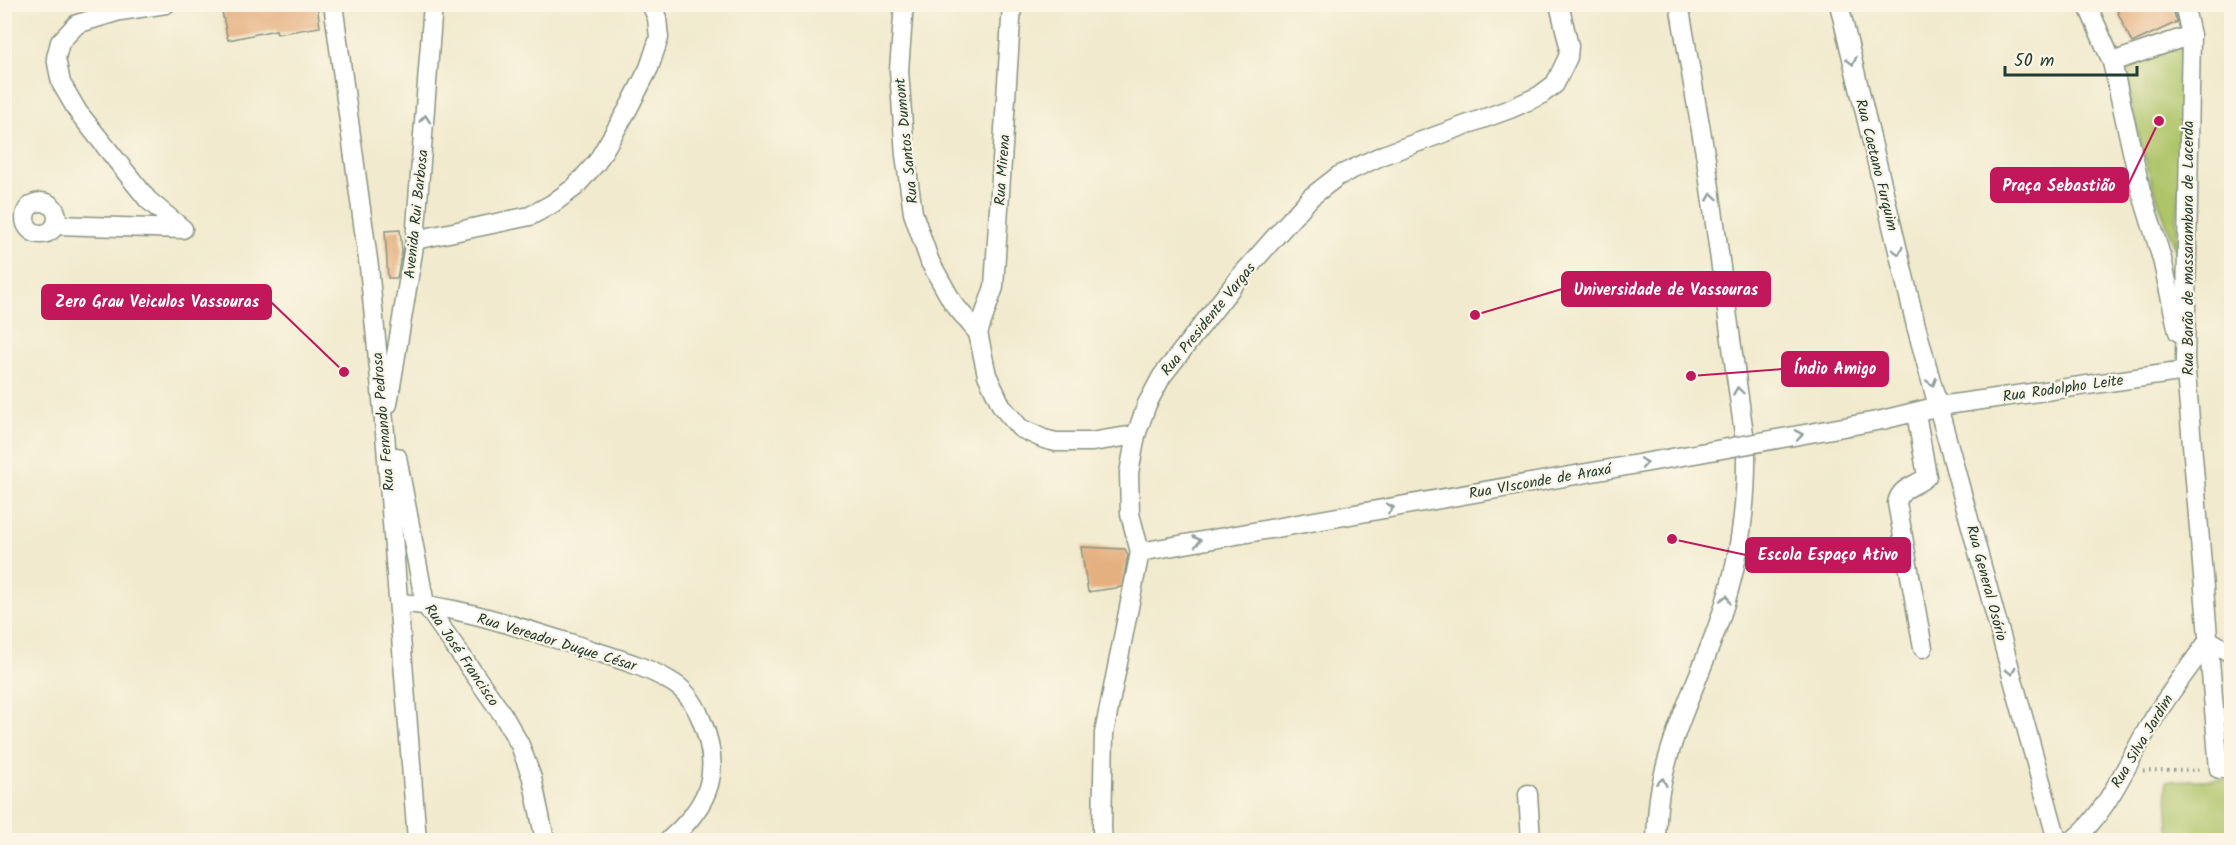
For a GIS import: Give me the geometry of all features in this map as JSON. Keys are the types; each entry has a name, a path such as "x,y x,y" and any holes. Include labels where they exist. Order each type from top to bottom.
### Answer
{"street":[{"path":"56,225 183,229 148,200 78,112 61,83 56,58 60,42 77,24 120,11 166,4"},
{"name":"Rua Fernando Pedrosa","path":"333,4 369,267 399,603 417,840"},
{"name":"Avenida Rui Barbosa","path":"384,425 415,240 433,4"},
{"path":"415,240 530,216 552,204 575,187 597,162 649,69 659,38 657,18 651,4"},
{"name":"Rua Santos Dumont","path":"904,4 899,70 905,155 913,213 930,262 953,303 978,333 987,375 1002,407 1020,428 1044,439 1070,444 1136,435"},
{"name":"Rua Mirena","path":"978,333 994,287 1012,4"},
{"name":"Rua Presidente Vargas","path":"1103,840 1104,733 1140,552 1130,514 1129,473 1136,435 1147,404 1162,376 1239,278 1311,198 1338,176 1383,155 1510,109 1539,96 1555,84 1568,57 1569,46 1559,4"},
{"path":"1656,840 1662,782 1673,742 1721,618 1734,567 1742,526 1746,476 1746,448 1706,159 1679,4"},
{"name":"Rua Caetano Furquim","path":"1839,4 1916,326"},
{"path":"2088,4 2112,62 2141,191 2162,258 2186,365"},
{"name":"Rua Barão de massarambara de Lacerda","path":"2184,4 2191,35 2186,365 2219,769"},
{"path":"2112,62 2191,35"},
{"name":"Rua General Osório","path":"1916,326 2057,840"},
{"name":"Rua Rodolpho Leite","path":"1939,406 2186,365"},
{"name":"Rua VIsconde de Araxá","path":"1140,552 1882,420 1939,406"},
{"path":"1916,413 1927,476 1900,493 1897,503 1923,648"},
{"name":"Rua José Francisco","path":"384,425 397,457 425,604 503,715 520,745 532,778 544,840"},
{"name":"Rua Vereador Duque César","path":"399,603 425,604 517,627 601,653 671,681 689,696 710,740 712,766 705,796 693,817 669,840"},
{"path":"2209,640 2232,654"},
{"name":"Rua Silva Jardim","path":"2073,840 2085,830 2098,813 2155,715 2209,640"},
{"path":"1528,794 1531,840"}],"path":[{"path":"2123,772 2219,769"}],"green space":[{"path":"2184,45 2182,176 2177,220 2178,257 2151,180 2120,65"},
{"path":"2231,779 2231,840 2170,840 2166,781"}],"building":[{"path":"255,4 317,4 320,27 277,34 276,30 228,40 222,12"},
{"path":"2114,4 2171,4 2177,22 2132,43"},
{"path":"400,230 402,252 397,278 388,278 385,231"},
{"path":"1081,547 1125,549 1128,555 1122,587 1088,592"}],"place":[{"name":"Praça Sebastião","path":"2159,121"},
{"name":"Universidade de Vassouras","path":"1475,315"},
{"name":"Zero Grau Veiculos Vassouras","path":"344,372"},
{"name":"Índio Amigo","path":"1691,376"},
{"name":"Escola Espaço Ativo","path":"1672,539"}]}
